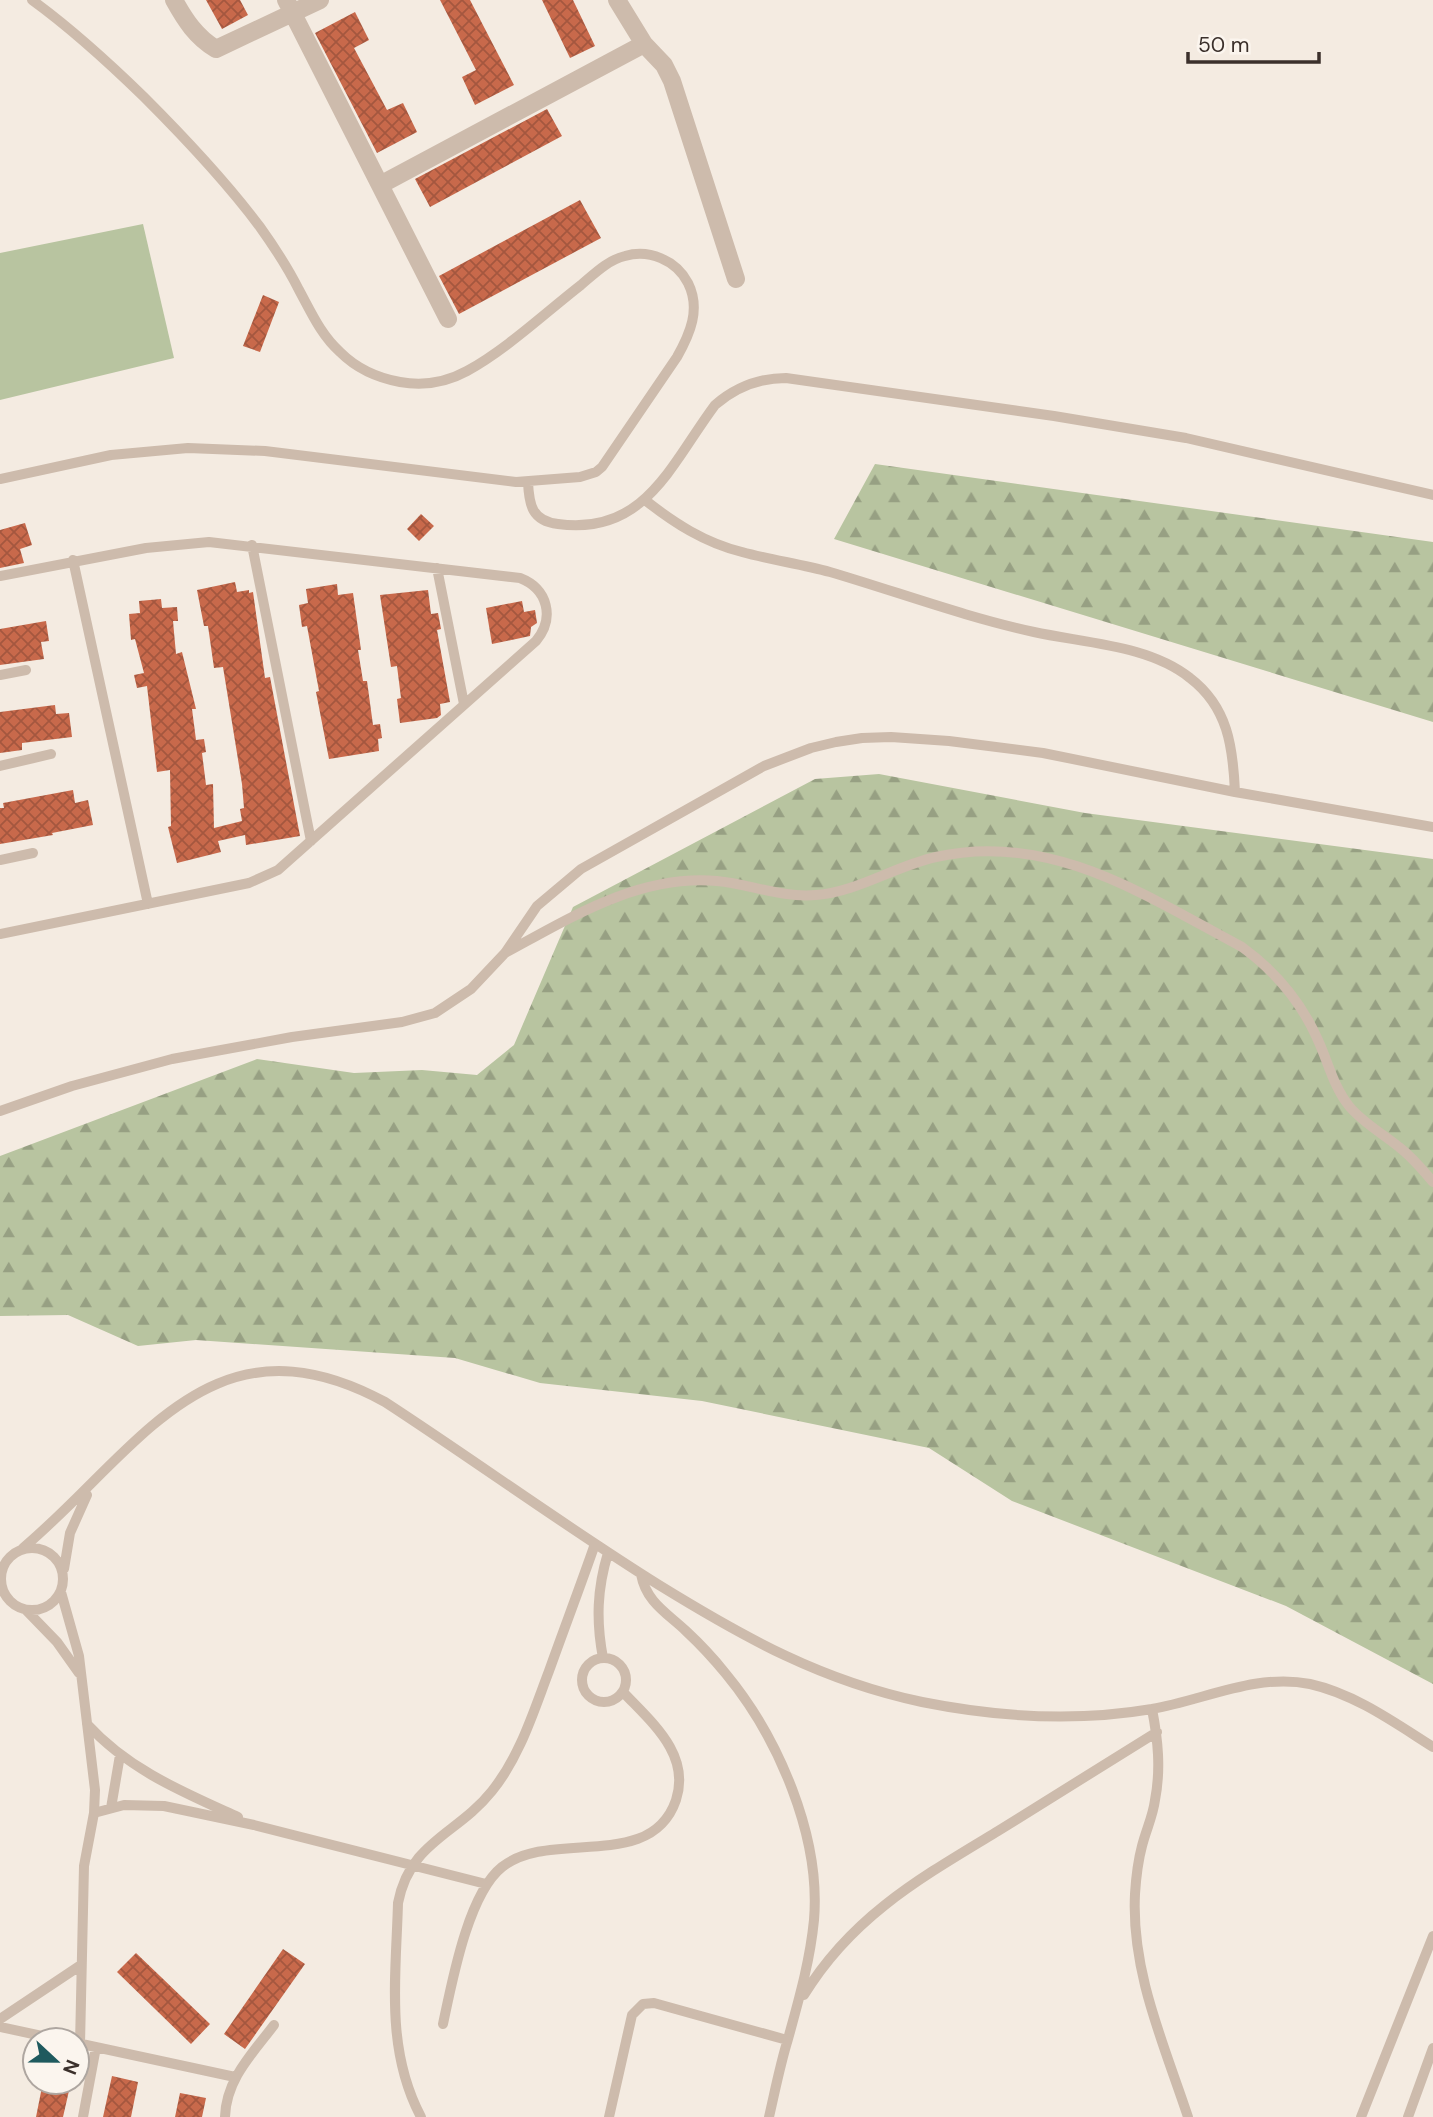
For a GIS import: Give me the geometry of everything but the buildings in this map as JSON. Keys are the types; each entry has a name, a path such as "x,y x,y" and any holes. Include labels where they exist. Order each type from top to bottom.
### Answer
{"street":[{"path":"174,0 186,21 203,41 216,49 290,7 320,0"},
{"path":"617,0 644,44 664,65 672,81 736,279"},
{"path":"290,7 448,319"},
{"path":"380,185 644,44"}],"lane":[{"path":"0,479 149,450 226,448 527,482 588,475 596,472 606,461 677,357 694,319 692,296 684,276 676,268 667,261 646,254 624,256 604,267 498,350 464,373 449,379 418,384 375,375 351,362 331,343 315,320 280,256 207,162 115,69 32,0"},
{"path":"527,482 532,511 543,521 574,526 602,523 631,512 655,489 715,405 725,396 748,384 786,378 1054,416 1186,438 1433,495"},
{"path":"645,500 700,537 742,552 827,572 1015,628 1129,651 1164,661 1203,690 1221,713 1230,738 1235,792"},
{"path":"0,576 167,544 209,542 520,578 536,587 547,610 545,627 536,641 278,870 259,880 0,934"},
{"path":"252,545 311,841"},
{"path":"73,560 148,904"},
{"path":"437,568 464,704"},
{"path":"0,676 26,670"},
{"path":"0,1111 72,1086 172,1059 419,1018 435,1013 460,998 505,953 537,906 581,869 764,766 836,741 891,737 996,746 1094,762 1235,792 1433,827"},
{"path":"0,766 51,754"},
{"path":"505,953 614,897 664,883 715,881 806,896 834,892 914,863 960,853 1008,850 1056,860 1110,878 1140,892 1242,947 1256,958 1297,1000 1318,1041 1333,1079 1350,1107 1371,1127 1400,1147 1433,1182"},
{"path":"0,860 33,853"},
{"path":"82,1678 57,1642 26,1610 4,1598 1,1580 3,1561 61,1516 149,1428 181,1404 225,1380 275,1371 310,1373 348,1383 385,1402 608,1553 739,1634 800,1664 880,1692 960,1709 1080,1717 1152,1709 1249,1685 1294,1682 1318,1686 1341,1695 1433,1747"},
{"path":"79,2026 85,1852 94,1813 95,1790 82,1678 74,1635 61,1592 74,1524 95,1480"},
{"path":"421,2117 402,2067 394,2023 398,1903 405,1877 411,1865 431,1843 474,1811 498,1784 517,1754 595,1544"},
{"path":"23,1548 33,1547 52,1554 63,1572"},
{"path":"603,1658 599,1637 598,1594 608,1553"},
{"path":"641,1574 654,1603 706,1651 746,1701 777,1757 796,1802 809,1848 815,1894 811,1944 799,2003 787,2040 769,2117"},
{"path":"26,1610 46,1607 61,1592"},
{"path":"603,1658 621,1666 626,1679 623,1692 612,1701 604,1703 590,1698 582,1678 589,1664 603,1658"},
{"path":"443,2024 466,1933 486,1884 503,1866 534,1852 627,1842 648,1834 666,1819 679,1787 678,1764 662,1734 623,1692"},
{"path":"1152,1709 1157,1732 1159,1767 1155,1801 1142,1846 1135,1893 1137,1945 1148,1999 1188,2117"},
{"path":"87,1724 120,1755 153,1777 254,1825"},
{"path":"799,2003 848,1936 889,1899 1157,1732"},
{"path":"111,1808 120,1755"},
{"path":"94,1813 111,1808 151,1805 254,1825 486,1884"},
{"path":"1360,2117 1433,1936"},
{"path":"0,2019 81,1965"},
{"path":"609,2117 632,2015 643,2004 654,2003 787,2040"},
{"path":"225,2117 228,2092 235,2077 274,2025"},
{"path":"0,2027 21,2031"},
{"path":"91,2047 235,2077"},
{"path":"83,2117 96,2048"},
{"path":"1408,2117 1433,2048"},
{"path":"1420,2084 1433,2087"}],"green space":[{"path":"143,224 174,358 0,400 0,253"},
{"path":"875,464 1433,542 1433,722 834,539"},
{"path":"879,774 1085,813 1433,859 1433,1684 1286,1606 1012,1501 929,1448 702,1401 540,1383 455,1358 196,1340 138,1346 68,1315 0,1316 0,1156 257,1059 354,1073 422,1070 477,1075 514,1045 573,907 815,779"}]}
